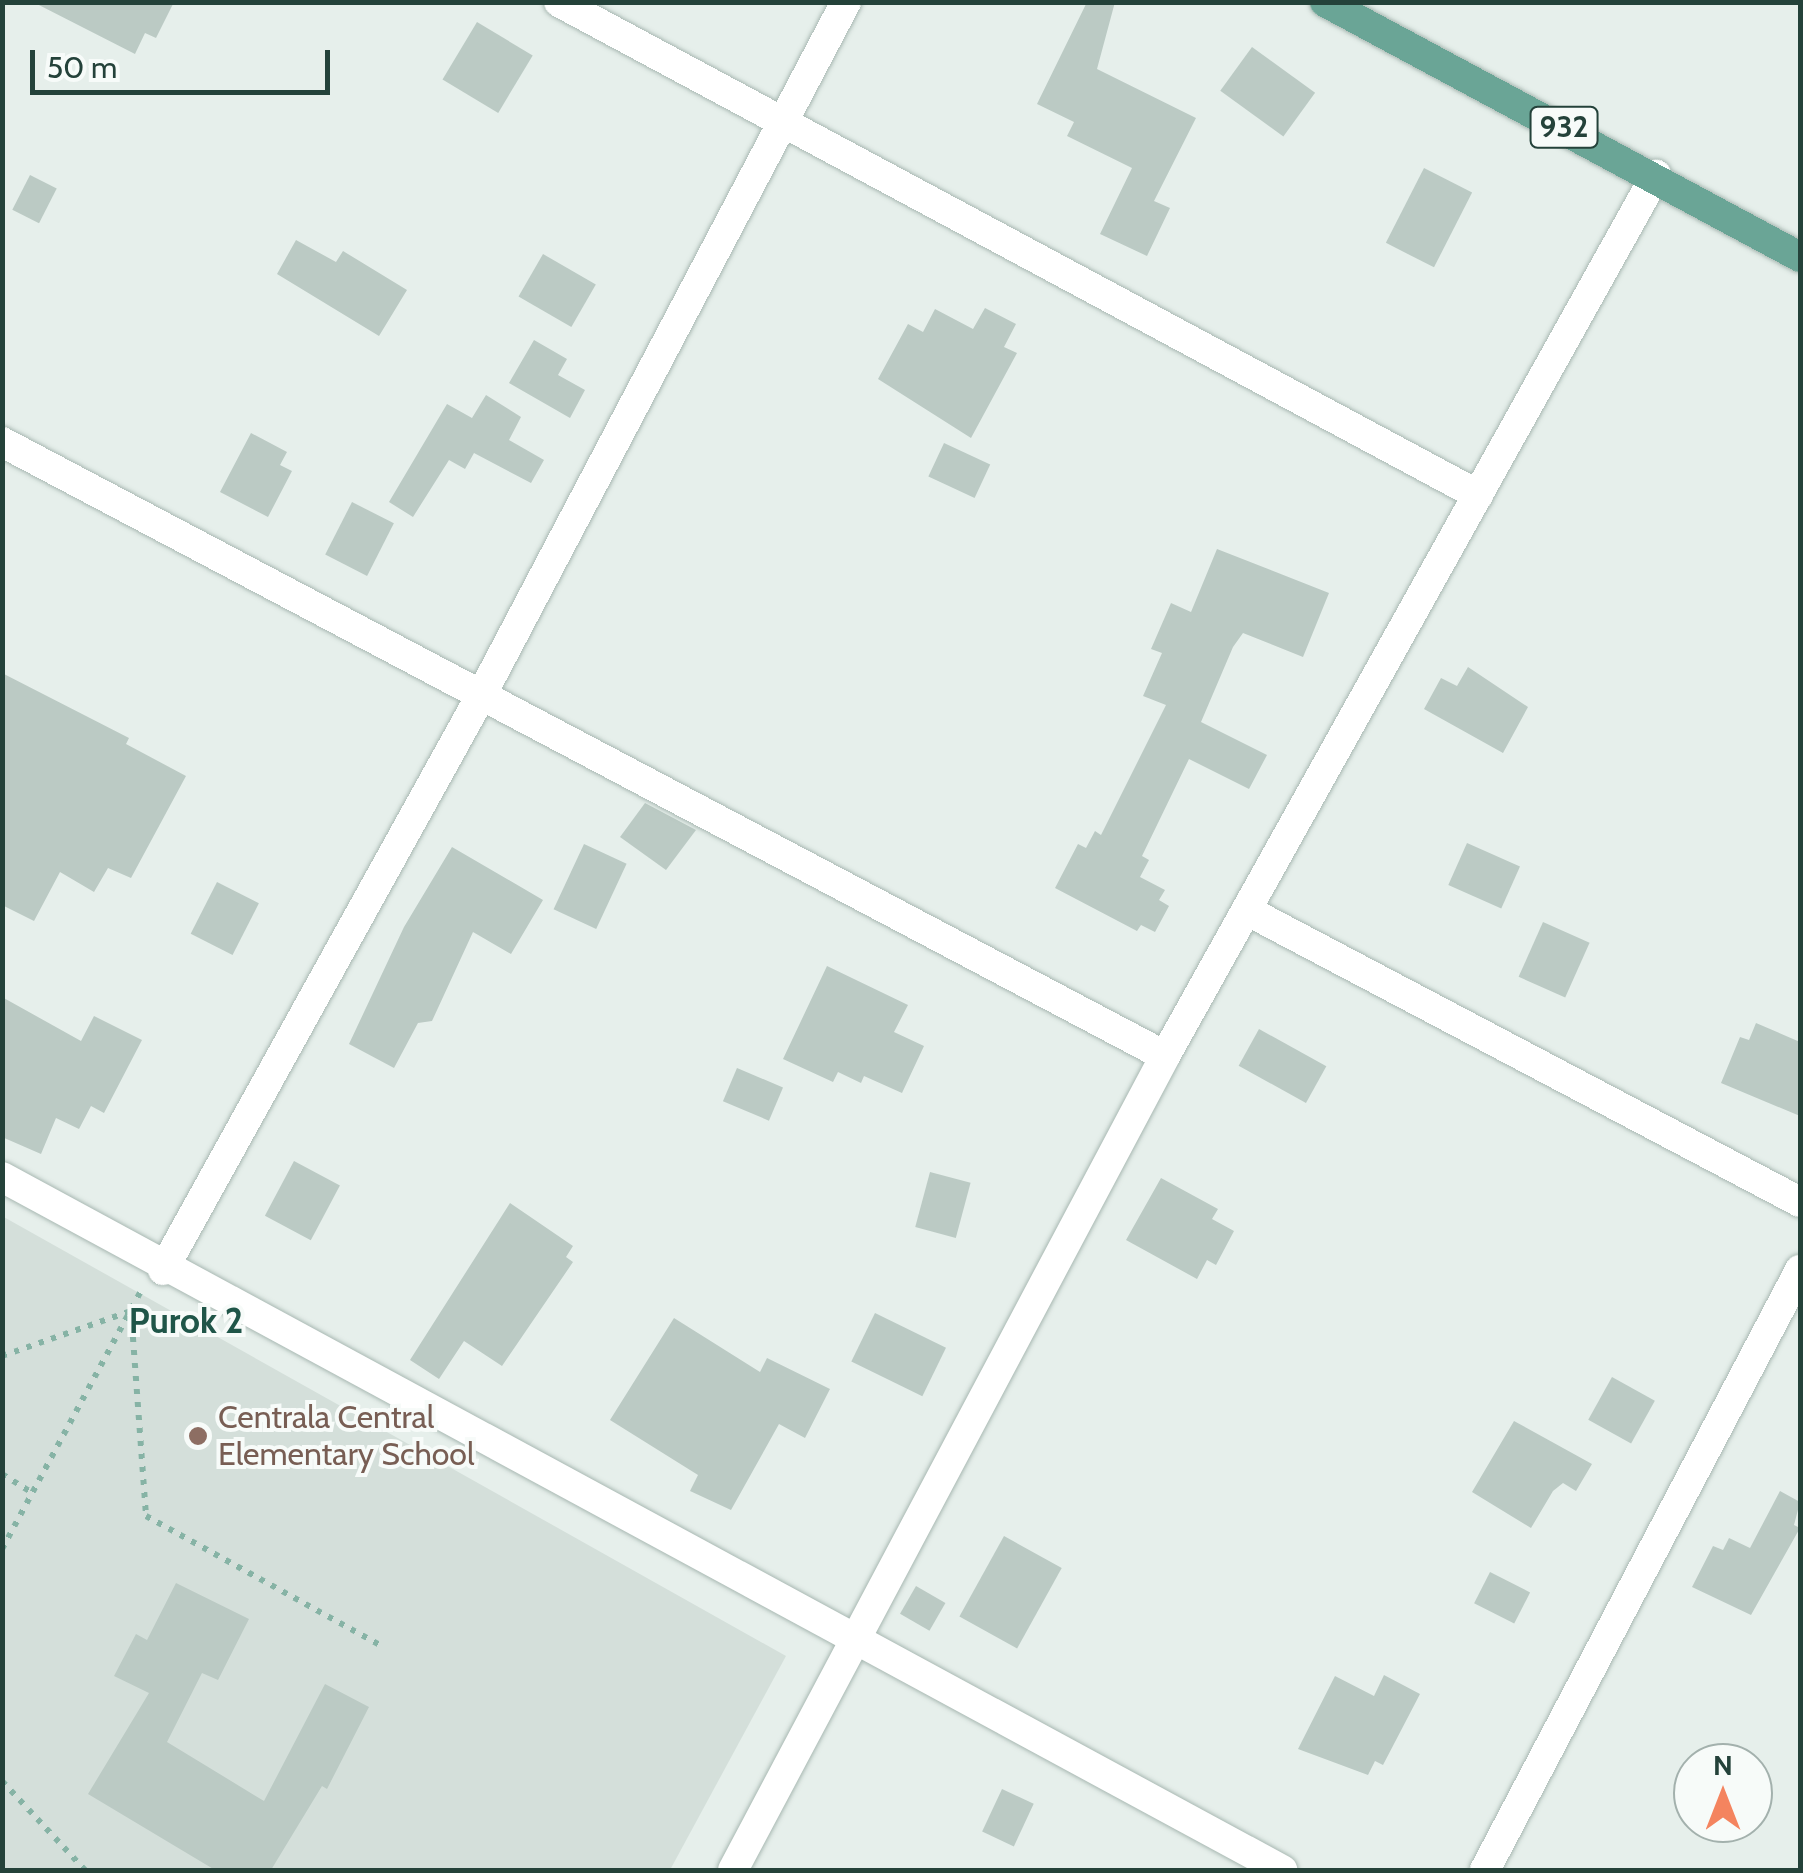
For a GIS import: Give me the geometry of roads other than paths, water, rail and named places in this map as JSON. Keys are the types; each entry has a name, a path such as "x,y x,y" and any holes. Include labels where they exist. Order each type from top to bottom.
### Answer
{"main road":[{"name":"932","path":"1325,2 1656,176 1800,257"}],"street":[{"path":"559,2 784,119 1478,495"},
{"path":"159,1268 482,692 846,2"},
{"path":"733,1870 860,1639 1164,1056 1656,176"},
{"path":"2,442 482,692 1164,1056"},
{"path":"1248,911 1800,1202"},
{"path":"2,1178 159,1268 860,1639 1282,1870"},
{"path":"1485,1870 1800,1270"}],"place":[{"name":"Centrala Central Elementary School","path":"198,1436"}],"district":[{"name":"Purok 2","path":"186,1321"}]}
